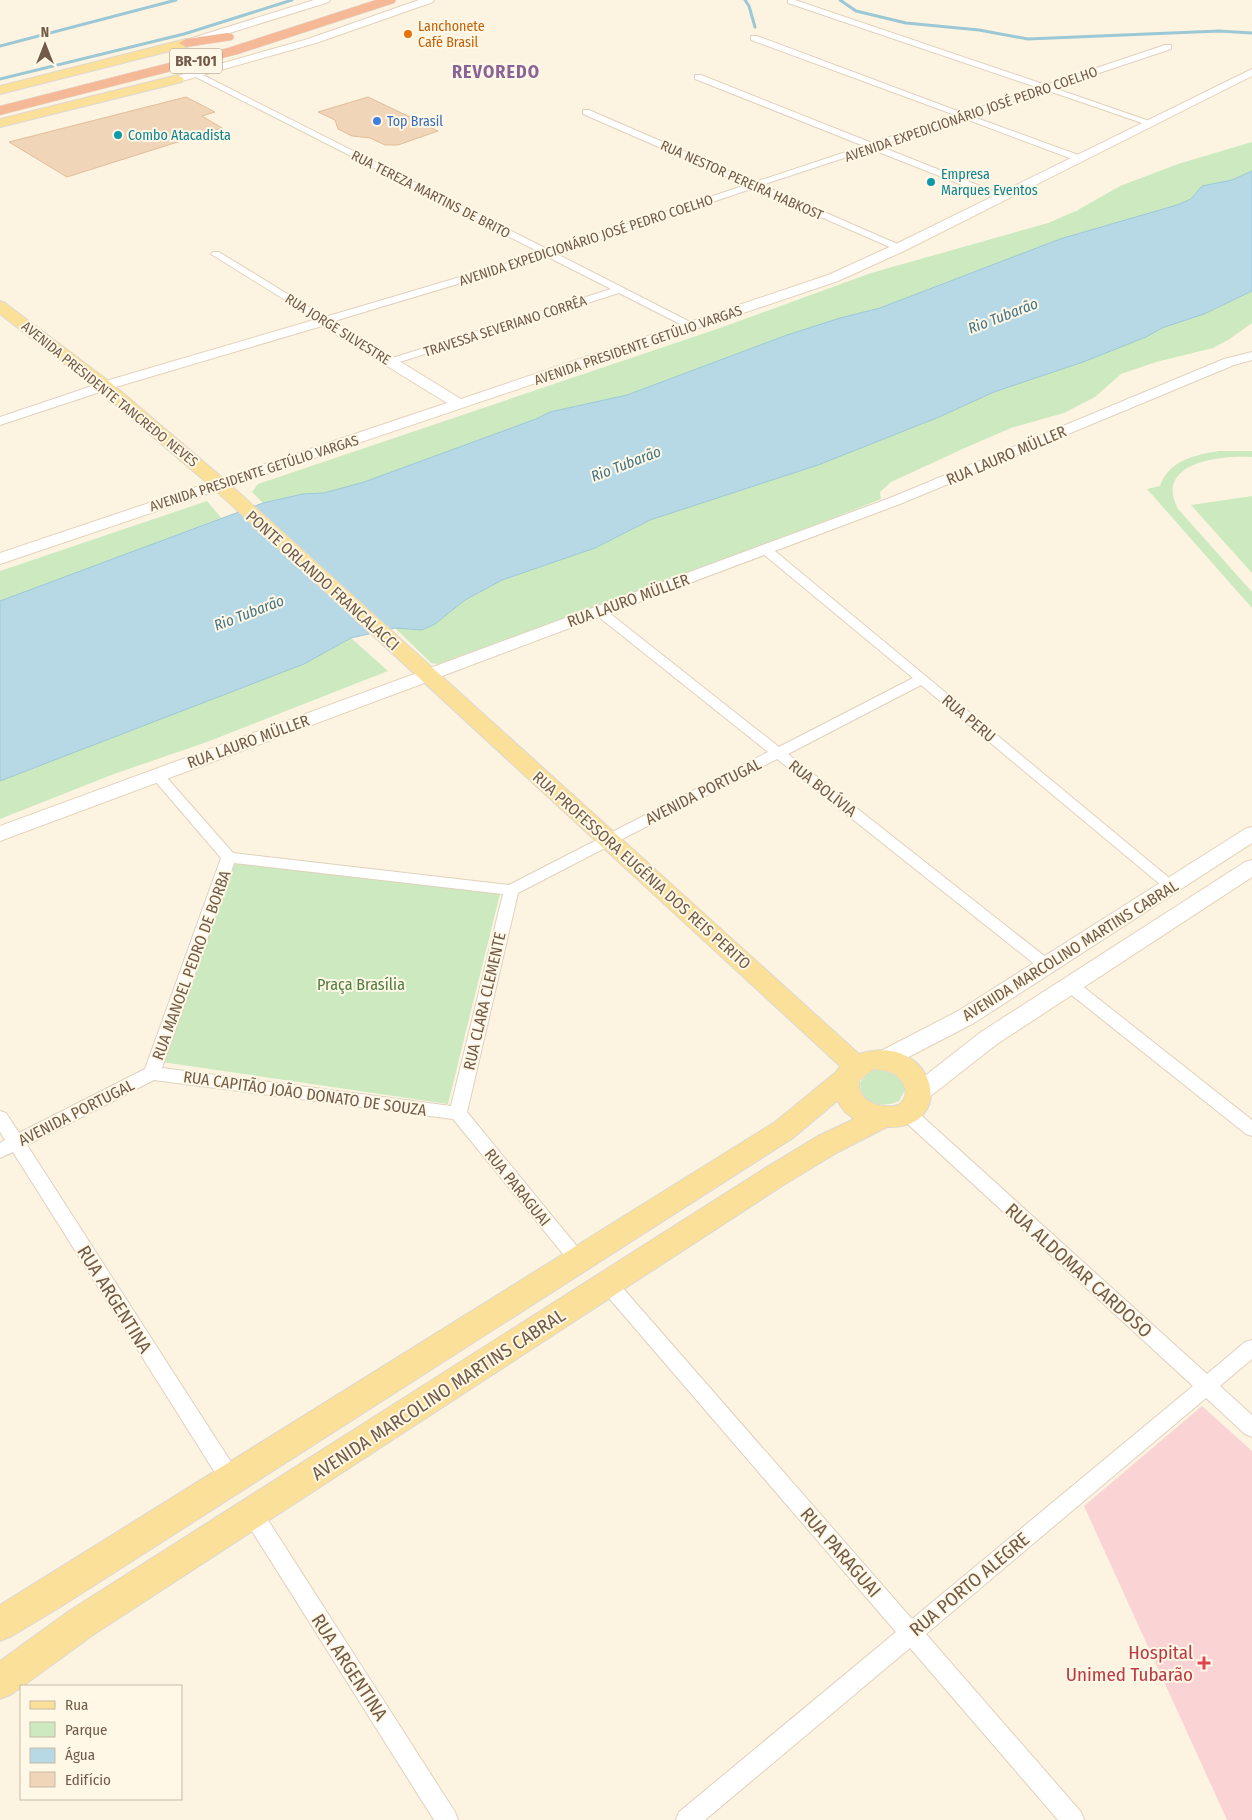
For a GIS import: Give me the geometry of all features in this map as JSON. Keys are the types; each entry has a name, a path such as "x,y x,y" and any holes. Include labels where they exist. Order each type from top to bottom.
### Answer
{"highway":[{"name":"BR-101","path":"0,104 188,57 370,0"},
{"name":"BR-101","path":"0,110 268,41 388,0"},
{"path":"186,44 265,31 336,12"},
{"path":"178,79 354,12"}],"main road":[{"path":"0,90 186,44 325,0"},
{"path":"0,123 178,79 312,42 429,0"},
{"name":"AVENIDA PRESIDENTE GETÚLIO VARGAS","path":"0,559 224,489 460,405 833,278 899,248 1252,72"},
{"name":"AVENIDA PRESIDENTE TANCREDO NEVES","path":"0,306 104,386 224,489"},
{"name":"RUA JORGE SILVESTRE","path":"324,321 460,405"},
{"name":"AVENIDA EXPEDICIONÁRIO JOSÉ PEDRO COELHO","path":"104,386 324,321"},
{"name":"PONTE ORLANDO FRANCALACCI","path":"224,489 428,675"},
{"name":"RUA LAURO MÜLLER","path":"0,834 156,774 428,675"},
{"name":"RUA PROFESSORA EUGÊNIA DOS REIS PERITO","path":"428,675 608,840 850,1072"},
{"name":"AVENIDA MARCOLINO MARTINS CABRAL","path":"884,1059 966,1017 1252,834"},
{"name":"AVENIDA MARCOLINO MARTINS CABRAL","path":"0,1682 81,1623 803,1158 903,1107 989,1038 1252,866"},
{"path":"0,1624 784,1130 805,1115 850,1072 874,1059 884,1059 906,1067 914,1074 919,1083 903,1107 871,1114 853,1104 848,1096 845,1087 850,1072"}],"street":[{"path":"791,1 1151,123"},
{"path":"754,38 1078,158"},
{"name":"AVENIDA EXPEDICIONÁRIO JOSÉ PEDRO COELHO","path":"324,321 548,254 874,147 1168,47"},
{"name":"RUA TEREZA MARTINS DE BRITO","path":"197,74 692,327"},
{"path":"698,77 1000,197"},
{"name":"RUA NESTOR PEREIRA HABKOST","path":"586,112 899,248"},
{"name":"RUA JORGE SILVESTRE","path":"216,254 324,321"},
{"name":"TRAVESSA SEVERIANO CORRÊA","path":"390,362 618,290"},
{"name":"RUA LAURO MÜLLER","path":"428,675 766,550 939,483 1229,362 1252,356"},
{"name":"AVENIDA EXPEDICIONÁRIO JOSÉ PEDRO COELHO","path":"0,421 104,386"},
{"name":"RUA PERU","path":"766,550 1172,886"},
{"name":"RUA BOLÍVIA","path":"599,611 1047,966"},
{"name":"AVENIDA PORTUGAL","path":"511,890 922,679"},
{"path":"156,774 229,857 511,890"},
{"name":"RUA MANOEL PEDRO DE BORBA","path":"152,1073 229,857"},
{"name":"RUA CLARA CLEMENTE","path":"458,1113 511,890"},
{"path":"1070,985 1252,1129"},
{"name":"AVENIDA PORTUGAL","path":"8,1147 152,1073"},
{"name":"RUA CAPITÃO JOÃO DONATO DE SOUZA","path":"152,1073 458,1113"},
{"name":"RUA ALDOMAR CARDOSO","path":"903,1107 1252,1428"},
{"name":"RUA PARAGUAI","path":"458,1113 578,1260"},
{"name":"RUA ARGENTINA","path":"0,1118 8,1147 231,1480"},
{"name":"RUA PARAGUAI","path":"608,1284 1073,1820"},
{"name":"RUA PORTO ALEGRE","path":"687,1820 1252,1348"},
{"name":"RUA ARGENTINA","path":"252,1513 448,1820"}],"shaded area":[{"name":"Hospital Unimed Tubarão","path":"1202,1406 1252,1451 1252,1820 1227,1820 1084,1506"}],"green space":[{"path":"1252,142 1252,171 1232,180 1202,186 1191,199 1177,205 1060,239 880,308 840,318 787,335 627,395 550,412 536,419 364,482 324,493 303,494 263,503 252,492 258,484 720,328 871,273 1048,223 1076,211 1120,186 1178,164"},
{"path":"1252,291 1252,323 1213,348 1156,362 1121,374 1095,397 1064,413 1011,428 967,447 891,482 880,492 881,499 763,546 438,664 431,663 395,628 422,630 435,624 465,600 502,580 595,548 650,520 818,465 939,417 994,392 1083,362 1146,337 1162,328 1204,314"},
{"path":"1219,451 1252,451 1252,457 1209,460 1194,465 1183,471 1175,481 1173,493 1178,509 1252,592 1252,608 1147,489 1160,486 1170,470 1184,460 1201,454"},
{"path":"1252,496 1252,573 1191,505"},
{"path":"207,501 223,520 0,601 0,571"},
{"path":"351,638 388,671 207,742 114,774 0,819 0,781 304,664"},
{"name":"Praça Brasília","path":"235,863 500,894 448,1104 162,1062"},
{"path":"876,1070 891,1073 901,1081 905,1090 899,1101 886,1104 873,1103 864,1095 860,1082 869,1072"}],"water":[{"name":"Rio Tubarão","path":"1252,171 1252,291 1204,314 1162,328 1146,337 1083,362 994,392 939,417 818,465 650,520 595,548 502,580 465,600 435,624 422,630 395,628 351,638 304,664 0,781 0,601 263,503 303,494 324,493 364,482 536,419 550,412 627,395 787,335 840,318 880,308 1060,239 1177,205 1191,199 1202,186 1232,180"}],"building":[{"name":"Combo Atacadista","path":"186,97 215,112 202,116 222,128 67,177 9,142"},
{"name":"Top Brasil","path":"368,97 438,131 398,145 385,145 370,138 352,136 338,129 335,120 318,112"}],"waterway":[{"path":"0,46 176,0"},
{"path":"0,79 184,34 292,0"},
{"path":"745,0 749,6 755,27"},
{"path":"840,0 856,11 906,23 979,30 1028,39 1219,31 1252,33"}],"place":[{"name":"Lanchonete Café Brasil","path":"408,34"},
{"name":"Top Brasil","path":"377,121"},
{"name":"Combo Atacadista","path":"118,135"},
{"name":"Empresa Marques Eventos","path":"931,182"},
{"name":"Hospital Unimed Tubarão","path":"1204,1663"}],"district":[{"name":"REVOREDO","path":"496,72"}]}
